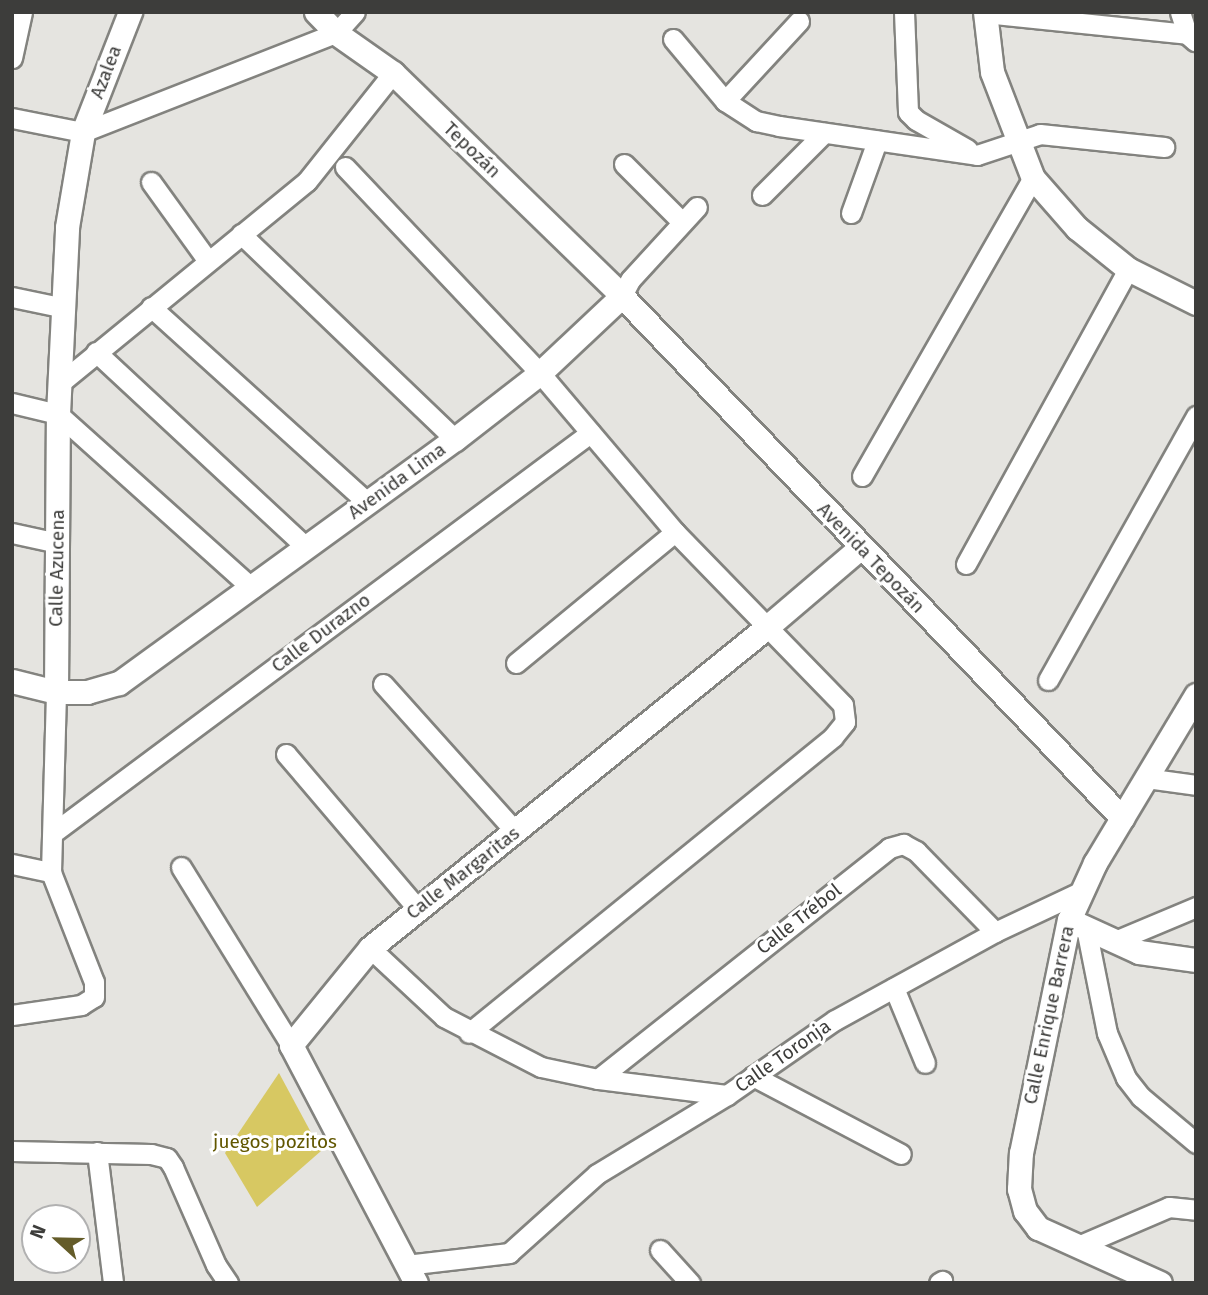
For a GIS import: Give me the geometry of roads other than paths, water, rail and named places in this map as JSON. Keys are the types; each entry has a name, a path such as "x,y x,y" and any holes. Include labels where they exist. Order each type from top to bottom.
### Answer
{"street":[{"path":"12,58 22,12"},
{"name":"Azalea","path":"83,132 130,12"},
{"name":"Tepozán","path":"316,12 336,33 393,73 622,296"},
{"path":"12,118 83,132 336,33 355,12"},
{"path":"904,12 908,112 916,120 977,155"},
{"path":"1180,12 1192,38"},
{"path":"1192,38 985,13 992,72 1033,178 1077,228 1128,269 1196,303"},
{"path":"725,101 799,21"},
{"path":"673,39 725,101 757,121 977,155 1040,134 1164,147"},
{"path":"59,384 307,180 393,73"},
{"name":"Calle Azucena","path":"12,1015 81,1005 94,997 94,982 51,872 56,692 60,307 67,227 83,132"},
{"path":"762,195 824,133"},
{"path":"851,213 877,141"},
{"path":"624,164 682,222"},
{"path":"345,167 540,373 675,532 842,705 845,722 833,737 469,1033"},
{"path":"862,476 1033,178"},
{"path":"151,182 208,261"},
{"name":"Avenida Lima","path":"12,681 56,692 88,692 119,683 456,439 540,373 622,296 630,280 697,207"},
{"path":"241,234 456,439"},
{"path":"966,564 1128,269"},
{"name":"Avenida Tepozán","path":"622,296 1122,818"},
{"path":"12,297 60,307"},
{"path":"151,307 367,502"},
{"path":"96,352 306,547"},
{"path":"12,403 58,414 251,588"},
{"path":"1048,680 1196,416"},
{"name":"Calle Durazno","path":"53,833 590,433"},
{"path":"516,663 675,532"},
{"path":"12,533 58,543"},
{"name":"Calle Margaritas","path":"291,1045 370,948 767,627 860,547"},
{"path":"383,684 516,832"},
{"name":"Calle Enrique Barrera","path":"1160,1283 1078,1246 1062,1242 1038,1228 1025,1211 1019,1189 1024,1130 1078,924 1082,891 1145,778 1196,695"},
{"path":"286,754 417,908"},
{"path":"1145,778 1196,785"},
{"name":"Calle Trébol","path":"598,1079 889,848 902,844 916,851 995,932"},
{"path":"12,864 51,872"},
{"path":"181,867 291,1045 411,1274 509,1253 597,1174 727,1095"},
{"name":"Calle Toronja","path":"370,948 444,1017 469,1033 541,1068 598,1079 727,1095 835,1020 995,932 1082,891"},
{"path":"1115,941 1196,907"},
{"path":"1078,924 1139,952 1196,960"},
{"path":"1078,924 1107,1033 1126,1078 1141,1097 1196,1143"},
{"path":"894,988 925,1063"},
{"path":"753,1076 901,1154"},
{"path":"12,1151 151,1154 167,1158 216,1265 228,1283"},
{"path":"96,1152 113,1283"},
{"path":"1078,1246 1168,1207 1196,1210"},
{"path":"660,1250 691,1283"}],"park label":[{"name":"juegos pozitos","path":"275,1142"}]}
